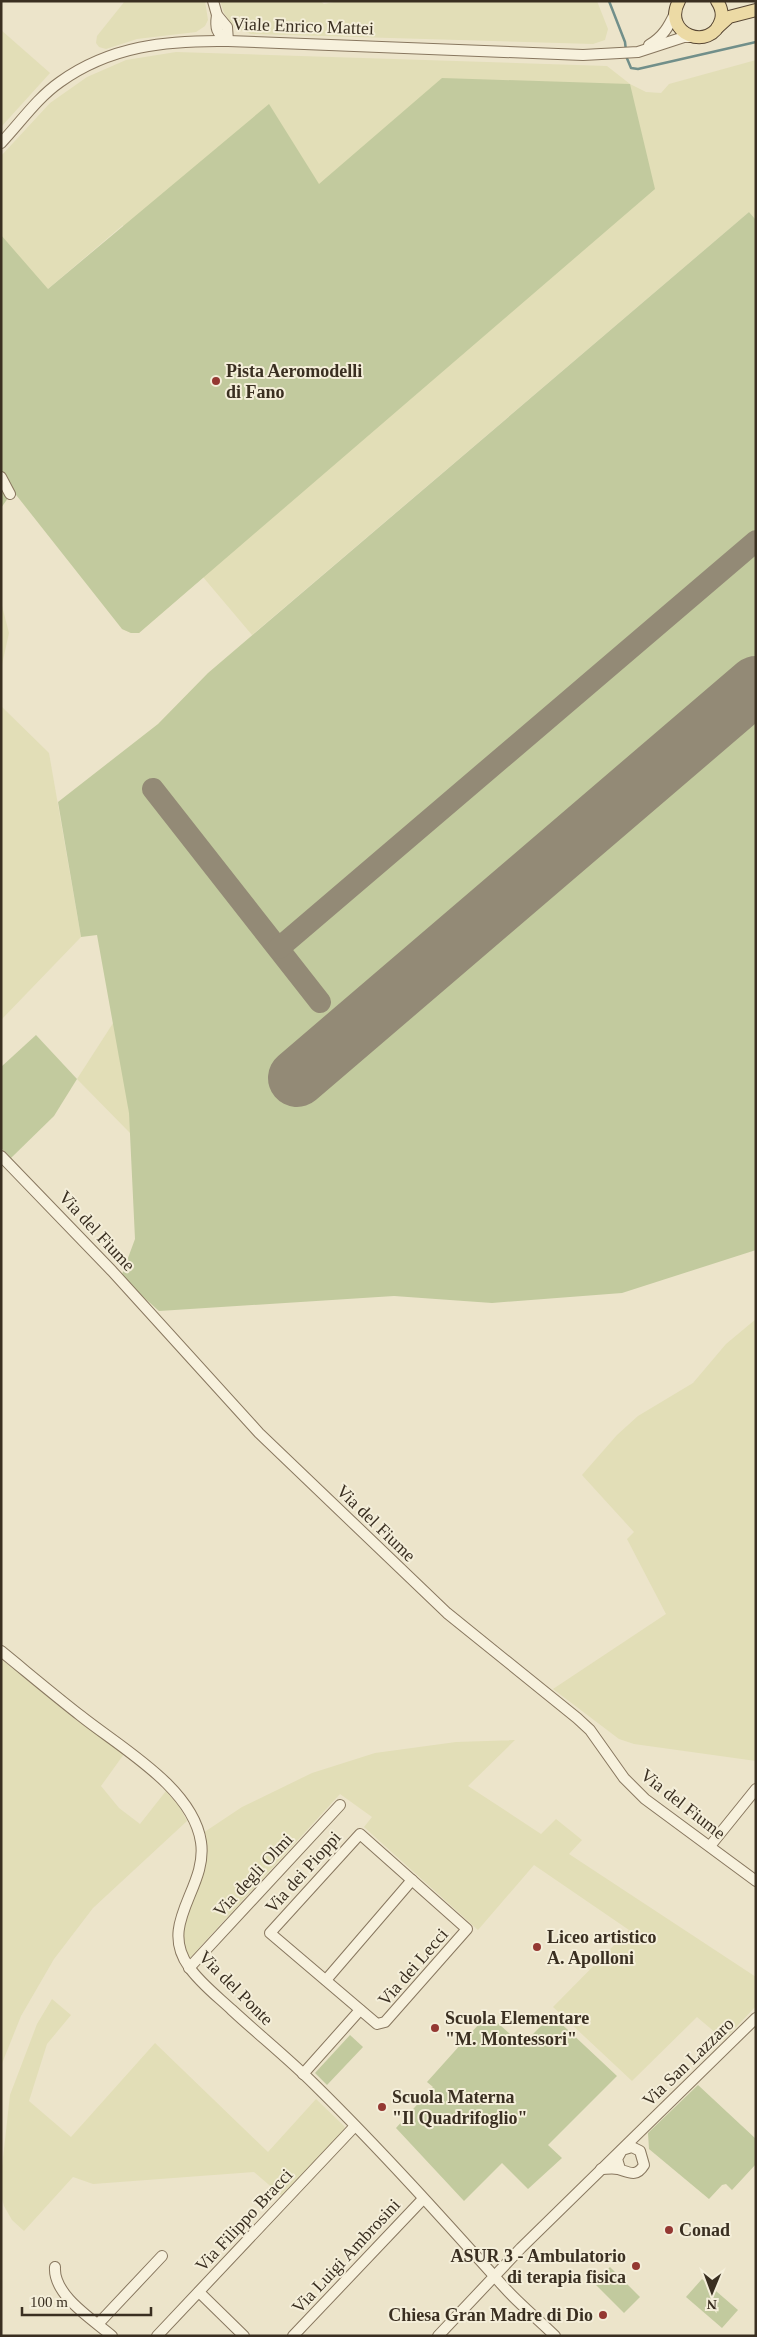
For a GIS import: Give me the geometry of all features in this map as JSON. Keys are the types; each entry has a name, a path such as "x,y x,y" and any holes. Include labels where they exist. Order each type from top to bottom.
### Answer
{"main road":[{"path":"714,31 721,16 718,2 754,10"},
{"path":"676,6 680,28 694,37 705,36 714,31 729,17 754,10"}],"street":[{"path":"213,1 217,15 227,27 248,42"},
{"name":"Viale Enrico Mattei","path":"638,52 657,41 669,27 676,6"},
{"path":"205,41 215,28 217,15"},
{"path":"227,27 228,41"},
{"path":"215,28 220,36 228,41"},
{"name":"Viale Enrico Mattei","path":"1,143 59,82 82,69 122,51 150,44 228,41 610,54 638,52 684,37 694,37"},
{"path":"1,477 10,494"},
{"name":"Via del Fiume","path":"1,1156 112,1271 259,1433 446,1613 557,1701 590,1730 624,1778 645,1799 756,1881"},
{"name":"Via del Ponte","path":"1,1651 82,1717 147,1766 185,1804 196,1824 201,1844 199,1869 193,1890 179,1921 177,1940 180,1952 189,1968 303,2074 355,2126 504,2287 555,2336"},
{"path":"710,1846 756,1789"},
{"name":"Via degli Olmi","path":"189,1968 340,1805"},
{"name":"Via dei Pioppi","path":"326,1980 270,1933 360,1834 412,1880"},
{"path":"303,2074 360,2010 326,1980 412,1880"},
{"name":"Via dei Lecci","path":"360,2010 377,2024 381,2024 392,2016 467,1929 412,1880"},
{"name":"Via San Lazzaro","path":"438,2336 496,2277 503,2266 600,2169 622,2150 641,2129 756,2018"},
{"name":"Via Filippo Bracci","path":"157,2336 355,2126"},
{"name":"Via San Lazzaro","path":"600,2169 620,2170 632,2174 641,2169 644,2160 640,2151 641,2129"},
{"path":"620,2170 617,2159 622,2150 632,2147 640,2151"},
{"name":"Via Luigi Ambrosini","path":"293,2336 423,2199"},
{"path":"98,2324 162,2256"},
{"path":"484,2289 504,2287 503,2266"},
{"path":"55,2267 54,2276 64,2294 112,2336"},
{"path":"199,2292 244,2336"}],"shaded area":[{"path":"125,1 205,1 208,20 205,26 196,32 137,39 106,49 99,47 96,43 97,36"},
{"path":"220,1 320,1 324,4 339,1 597,1 608,29 605,40 593,44 251,34 235,28 224,13"},
{"path":"1,30 50,73 1,127"},
{"path":"176,52 607,66 630,84 646,92 661,93 669,84 756,60 756,220 749,212 252,635 203,577 139,633 131,633 122,629 123,225 1,329 1,156 50,103 87,77 126,60"},
{"path":"1,602 9,633 1,669"},
{"path":"1,706 49,753 81,937 1,1020"},
{"path":"117,1017 132,1135 77,1079"},
{"path":"756,1319 756,1761 634,1744 619,1739 553,1689 666,1614 627,1539 634,1532 582,1475 617,1435 638,1416 693,1383 726,1344"},
{"path":"1,1659 75,1719 124,1754 101,1786 119,1808 140,1824 166,1791 179,1806 187,1821 93,1908 54,1959 21,2016 1,2066"},
{"path":"515,1740 468,1786 541,1834 556,1819 582,1840 569,1854 756,1977 756,2006 724,2040 697,2017 632,2081 553,2007 629,1930 534,1865 478,1930 364,1827 372,1817 340,1794 188,1960 180,1941 203,1833 242,1807 312,1773 375,1753 456,1742"},
{"path":"52,1999 71,2015 47,2044 29,2101 71,2137 155,2043 268,2152 316,2099 344,2126 345,2130 282,2196 254,2172 93,2184 73,2177 24,2231 12,2220 4,2206 1,2195 1,2176 10,2095 37,2024"}],"green space":[{"name":"Pista Aeromodelli di Fano","path":"442,78 630,84 655,189 139,633 131,633 122,629 13,491 1,508 1,235 48,289 269,104 319,184"},
{"path":"749,212 756,220 756,1250 622,1293 492,1303 394,1296 159,1311 121,1277 135,1239 129,1113 97,935 81,937 58,802 158,724 208,673"},
{"path":"36,1035 77,1079 54,1116 11,1158 1,1148 1,1067"},
{"path":"488,2014 522,2045 552,2015 617,2076 548,2145 562,2158 528,2189 502,2163 464,2201 396,2128 433,2087 427,2082"},
{"path":"350,2035 363,2047 327,2085 315,2073"},
{"path":"698,2085 756,2139 756,2164 732,2190 726,2184 722,2185 709,2199 649,2149 648,2133"},
{"path":"610,2267 640,2297 624,2313 594,2283"},
{"path":"702,2279 738,2310 722,2328 686,2297"}],"waterway":[{"path":"609,1 625,42 626,51"},
{"path":"626,56 631,68 638,69 756,42"}],"taxiway":[{"path":"279,948 756,541"},
{"path":"153,789 320,1002"}],"runway":[{"path":"297,1078 756,685"}],"place":[{"name":"Pista Aeromodelli di Fano","path":"216,381"},
{"name":"Liceo artistico A. Apolloni","path":"537,1947"},
{"name":"Scuola Elementare \"M. Montessori\"","path":"435,2028"},
{"name":"Scuola Materna \"Il Quadrifoglio\"","path":"382,2107"},
{"name":"Conad","path":"669,2230"},
{"name":"ASUR 3 - Ambulatorio di terapia fisica","path":"636,2266"},
{"name":"Chiesa Gran Madre di Dio","path":"603,2315"}]}
